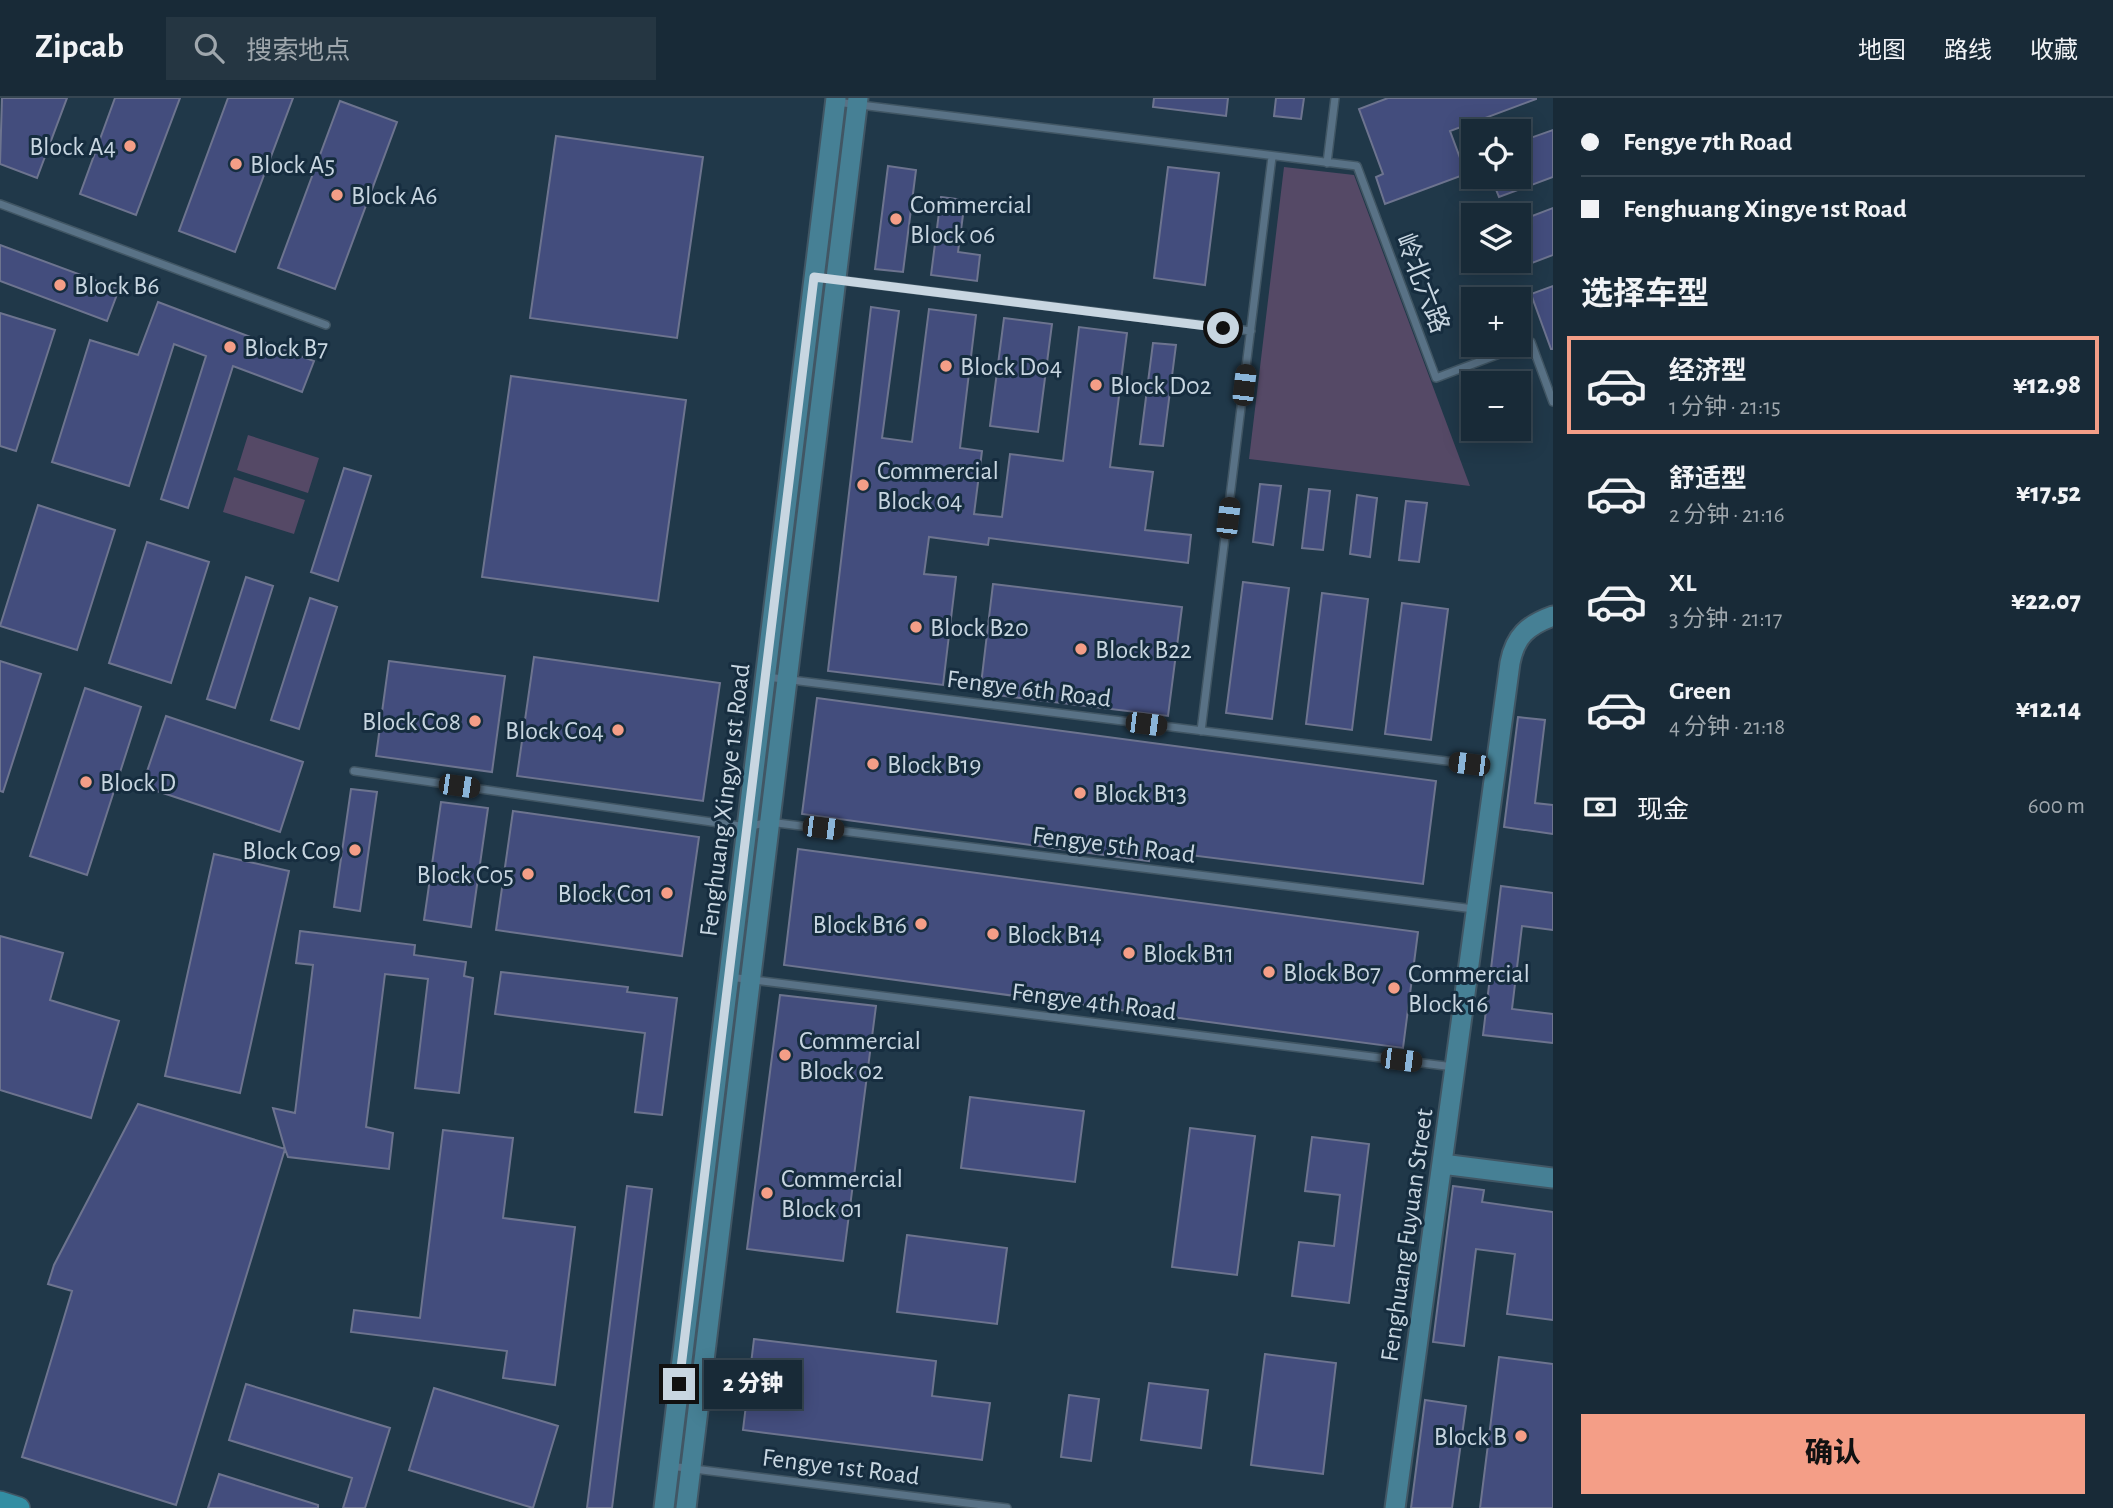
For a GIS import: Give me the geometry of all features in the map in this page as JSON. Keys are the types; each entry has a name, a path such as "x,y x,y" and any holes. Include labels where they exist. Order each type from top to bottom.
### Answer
{"main road":[{"path":"0,1502 19,1508"}],"street":[{"name":"Fenghuang Xingye 1st Road","path":"664,1508 836,100"},
{"name":"Fenghuang Xingye 1st Road","path":"686,1508 858,102"},
{"name":"Fenghuang Fuyuan Street","path":"1395,1508 1513,647 1527,628 1553,616"},
{"path":"1442,1164 1553,1178"}],"lane":[{"path":"1327,163 1335,98"},
{"name":"岭北六路","path":"836,100 1357,166 1436,378 1531,342 1553,402"},
{"path":"1201,731 1272,157"},
{"path":"0,204 326,325"},
{"path":"814,277 1251,331"},
{"name":"Fengye 6th Road","path":"765,677 1495,768"},
{"path":"354,771 747,827"},
{"name":"Fengye 5th Road","path":"747,827 769,822 1476,910"},
{"name":"Fengye 4th Road","path":"729,976 1455,1067"},
{"name":"Fengye 1st Road","path":"669,1466 1007,1508"}],"shaded area":[{"path":"1284,167 1354,175 1470,486 1249,459"},
{"path":"248,435 319,458 308,493 237,470"},
{"path":"234,477 305,500 294,534 223,512"}],"building":[{"path":"2,98 67,98 37,178 0,164"},
{"name":"Block A4","path":"115,98 180,98 136,215 80,194"},
{"name":"Block A5","path":"228,98 293,98 235,252 179,231"},
{"path":"1154,98 1228,98 1226,116 1153,107"},
{"path":"1276,98 1304,98 1301,119 1274,116"},
{"path":"1388,98 1536,98 1482,119 1461,119 1461,127 1450,131 1461,161 1461,176 1385,204 1376,177 1383,174 1359,109"},
{"name":"Block A6","path":"340,101 397,122 335,289 278,268"},
{"path":"1553,130 1553,177 1531,185 1531,138"},
{"path":"556,136 703,157 677,338 530,318"},
{"name":"Commercial Block 06","path":"888,166 916,170 903,272 875,269"},
{"path":"1168,167 1219,173 1205,285 1154,278"},
{"path":"1496,189 1521,189 1499,197"},
{"path":"941,197 965,200 958,252 980,255 977,281 931,275"},
{"path":"1553,208 1553,255 1531,263 1531,216"},
{"name":"Block B6","path":"0,245 119,289 107,321 0,281"},
{"path":"1553,286 1553,349 1551,349 1531,294"},
{"path":"158,302 314,361 302,392 233,366 188,508 161,499 206,356 174,344 129,486 52,462 90,340 138,355"},
{"path":"871,307 899,311 882,438 912,442 929,309 976,315 960,448 982,451 974,514 1002,517 1010,454 1063,461 1079,327 1127,333 1110,467 1153,472 1145,530 1191,535 1188,563 989,538 988,545 929,537 924,574 956,577 943,685 828,671"},
{"path":"0,313 55,330 16,451 0,446"},
{"path":"1004,318 1052,324 1038,432 990,426"},
{"path":"1153,343 1176,345 1163,446 1140,444"},
{"path":"511,376 686,400 658,601 482,577"},
{"path":"344,468 371,476 338,581 311,572"},
{"path":"1260,484 1281,486 1273,545 1253,542"},
{"path":"1309,489 1330,491 1323,550 1302,548"},
{"path":"1357,495 1377,498 1370,557 1350,554"},
{"path":"1406,501 1427,503 1419,562 1399,560"},
{"path":"38,505 115,530 77,650 0,626"},
{"path":"147,542 209,562 171,683 109,663"},
{"path":"246,577 273,586 235,708 207,699"},
{"path":"1243,582 1289,588 1272,719 1226,713"},
{"path":"993,584 1182,607 1168,716 980,693"},
{"path":"1322,593 1368,599 1352,730 1306,724"},
{"path":"310,598 337,607 299,729 271,720"},
{"path":"1402,603 1448,609 1431,740 1385,734"},
{"path":"534,657 720,683 703,801 517,776"},
{"path":"0,661 41,674 3,792 0,791"},
{"path":"389,661 505,676 492,772 376,756"},
{"name":"Block D","path":"85,688 141,707 87,875 30,856"},
{"path":"817,698 1436,781 1423,884 1150,850 1149,861 802,814"},
{"path":"166,716 303,762 280,832 142,786"},
{"path":"1518,717 1545,720 1535,803 1553,805 1553,834 1504,827"},
{"name":"Block C09","path":"351,789 377,792 360,911 334,907"},
{"path":"441,802 488,808 471,927 424,920"},
{"path":"513,811 699,837 682,956 496,930"},
{"path":"798,849 1418,932 1403,1048 784,965"},
{"path":"214,854 289,871 240,1093 165,1076"},
{"path":"1501,886 1553,893 1553,930 1522,926 1512,1009 1553,1014 1553,1043 1483,1035"},
{"path":"300,931 415,945 414,955 466,962 464,976 473,978 459,1093 415,1088 428,979 385,974 366,1127 393,1133 389,1169 288,1157 273,1108 295,1113 313,965 296,963"},
{"path":"0,936 63,953 50,1000 119,1021 91,1118 0,1090"},
{"path":"501,972 628,987 627,992 677,998 662,1115 635,1112 645,1033 495,1014"},
{"path":"780,995 876,1006 843,1261 747,1249"},
{"path":"970,1097 1084,1111 1075,1182 961,1168"},
{"path":"138,1104 285,1149 176,1505 22,1457 72,1291 48,1284 54,1265"},
{"path":"1190,1128 1255,1136 1237,1275 1172,1267"},
{"path":"443,1130 513,1138 503,1218 575,1227 555,1385 503,1378 507,1351 351,1332 354,1310 420,1318"},
{"path":"1312,1137 1369,1144 1349,1303 1292,1296 1299,1242 1334,1246 1340,1195 1305,1191"},
{"path":"627,1186 652,1189 612,1508 587,1508"},
{"path":"1453,1186 1484,1190 1482,1202 1553,1212 1553,1320 1507,1314 1515,1254 1476,1249 1464,1346 1433,1342"},
{"path":"907,1235 1007,1248 997,1324 897,1312"},
{"path":"754,1339 936,1361 932,1396 990,1403 982,1460 743,1430"},
{"path":"1265,1354 1336,1363 1323,1474 1251,1465"},
{"name":"Block B","path":"1499,1357 1553,1364 1553,1508 1480,1508"},
{"path":"1149,1383 1208,1390 1201,1448 1141,1440"},
{"path":"246,1384 390,1428 365,1508 343,1508 352,1478 229,1440"},
{"path":"434,1388 558,1426 533,1508 409,1470"},
{"path":"1069,1395 1099,1399 1091,1461 1061,1457"},
{"path":"1425,1400 1466,1406 1452,1508 1411,1508"},
{"path":"219,1474 318,1505 318,1508 208,1508"}],"place":[{"name":"Block A4","path":"130,146"},
{"name":"Block A5","path":"236,164"},
{"name":"Block A6","path":"337,195"},
{"name":"Commercial Block 06","path":"896,219"},
{"name":"Block B6","path":"60,285"},
{"name":"Block B7","path":"230,347"},
{"name":"Block D04","path":"946,366"},
{"name":"Block D02","path":"1096,385"},
{"name":"Commercial Block 04","path":"863,485"},
{"name":"Block B20","path":"916,627"},
{"name":"Block B22","path":"1081,649"},
{"name":"Block C08","path":"475,721"},
{"name":"Block C04","path":"618,730"},
{"name":"Block B19","path":"873,764"},
{"name":"Block D","path":"86,782"},
{"name":"Block B13","path":"1080,793"},
{"name":"Block C09","path":"355,850"},
{"name":"Block C05","path":"528,874"},
{"name":"Block C01","path":"667,893"},
{"name":"Block B16","path":"921,924"},
{"name":"Block B14","path":"993,934"},
{"name":"Block B11","path":"1129,953"},
{"name":"Block B07","path":"1269,972"},
{"name":"Commercial Block 16","path":"1394,988"},
{"name":"Commercial Block 02","path":"785,1055"},
{"name":"Commercial Block 01","path":"767,1193"},
{"name":"Block B","path":"1521,1436"}],"route":[{"path":"679,1384 814,277 1223,328"}]}
